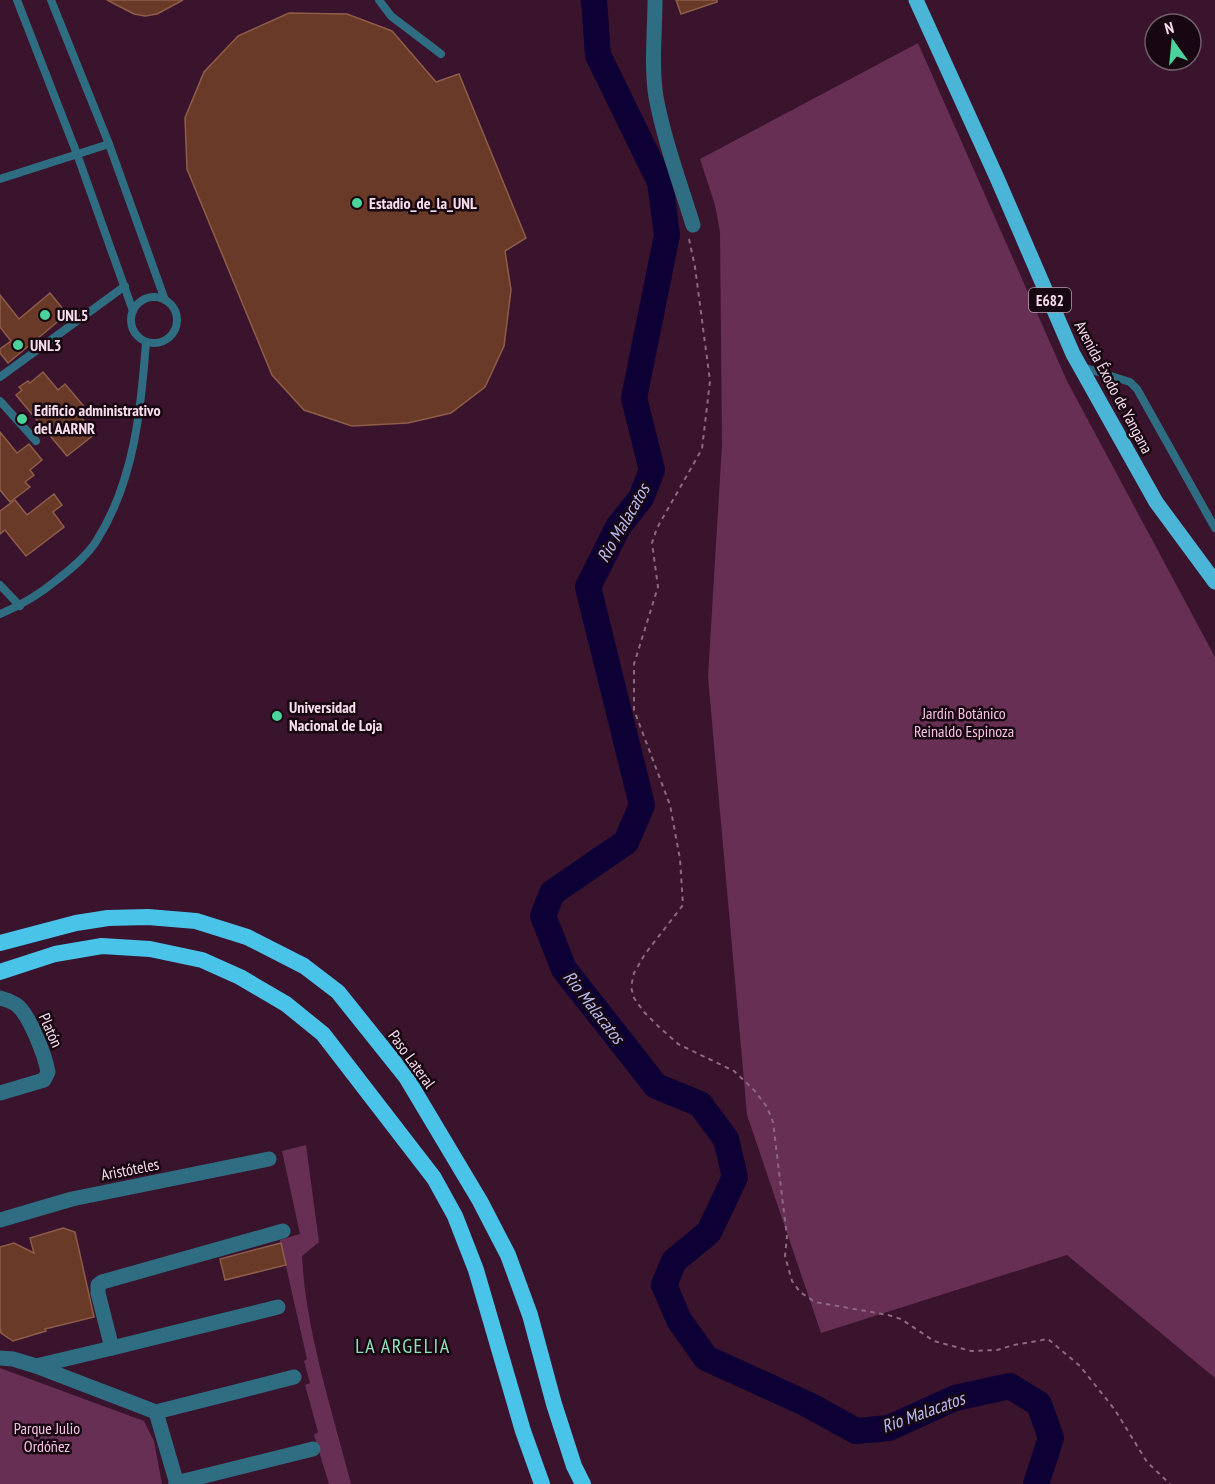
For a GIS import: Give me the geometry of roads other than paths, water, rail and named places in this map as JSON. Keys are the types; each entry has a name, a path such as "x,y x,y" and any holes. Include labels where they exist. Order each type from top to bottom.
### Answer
{"highway":[{"name":"Paso Lateral","path":"0,943 76,923 108,918 148,917 196,921 246,937 304,966 338,992 406,1077 480,1201 508,1255 530,1316 574,1466 583,1484"},
{"path":"0,972 55,954 102,946 150,949 202,960 240,977 286,1004 323,1034 434,1178 455,1216 476,1270 523,1431 542,1484"}],"main road":[{"name":"Avenida Éxodo de Yangana","path":"916,0 1080,366 1156,502 1215,582"}],"street":[{"path":"655,0 656,95 691,231"},
{"name":"Platón","path":"0,998 10,1000 26,1017 48,1072 44,1080 0,1093"},
{"name":"Aristóteles","path":"0,1220 72,1199 269,1159"},
{"path":"111,1348 97,1288 102,1282 282,1231"},
{"path":"36,1366 278,1307"},
{"path":"0,1358 13,1359 36,1366 156,1412 294,1377"},
{"path":"156,1412 176,1484 313,1449"}],"lane":[{"path":"17,0 126,286 133,310 131,326 139,339 153,344 168,339 177,326 176,311 165,300 109,144 51,0"},
{"path":"379,0 391,16 441,54"},
{"path":"0,179 109,144"},
{"path":"0,377 126,286"},
{"path":"133,310 147,298 165,300"},
{"path":"0,614 20,606 43,592 96,542 119,498 130,463 143,382 146,342"},
{"path":"1080,366 1130,382 1137,389 1215,528"},
{"path":"0,401 36,441"},
{"path":"0,585 20,606"}],"waterway":[{"name":"Rio Malacatos","path":"594,0 598,55 660,182 667,235 634,398 652,470 641,498 618,527 588,587 642,805 626,842 552,893 543,916 564,969 656,1086 700,1104 726,1139 735,1177 709,1232 674,1261 664,1285 679,1320 706,1358 809,1405 856,1431 889,1428 955,1398 1010,1386 1039,1404 1051,1438 1036,1484"}],"place":[{"name":"Estadio_de_la_UNL","path":"357,203"},
{"name":"UNL5","path":"45,315"},
{"name":"UNL3","path":"18,345"},
{"name":"Edificio administrativo del AARNR","path":"22,419"},
{"name":"Universidad Nacional de Loja","path":"277,716"}],"district":[{"name":"LA ARGELIA","path":"403,1346"}],"park label":[{"name":"Jardín Botánico Reinaldo Espinoza","path":"964,722"},
{"name":"Parque Julio Ordóñez","path":"47,1437"}]}
